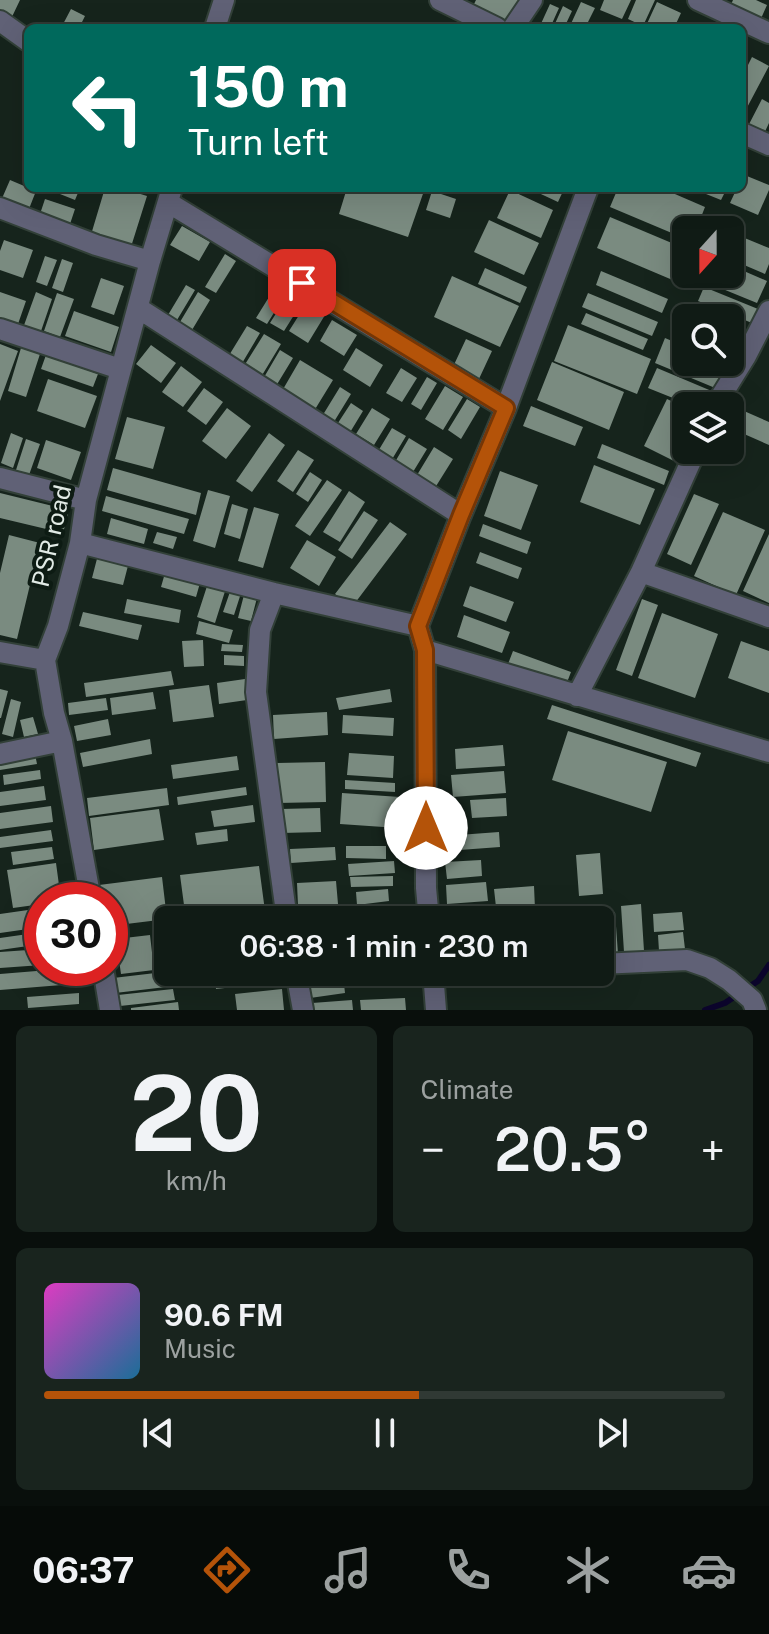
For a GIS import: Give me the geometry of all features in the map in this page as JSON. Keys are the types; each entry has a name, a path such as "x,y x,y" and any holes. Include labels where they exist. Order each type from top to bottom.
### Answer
{"street":[{"path":"216,24 224,0"},
{"path":"440,0 489,24"},
{"path":"516,24 532,0"},
{"path":"698,0 769,33"},
{"path":"0,21 24,38"},
{"path":"746,135 769,145"},
{"path":"428,906 425,650 418,626 506,408 587,192"},
{"path":"171,195 506,408"},
{"name":"PSR road","path":"45,660 58,626 80,543 86,500 120,369 171,195"},
{"path":"0,208 96,245 150,261"},
{"path":"138,308 461,515"},
{"path":"724,392 769,311"},
{"path":"0,329 120,369"},
{"path":"577,696 641,572 690,464"},
{"path":"0,478 86,500"},
{"path":"80,543 418,626"},
{"path":"641,572 769,617"},
{"path":"274,593 260,630 256,692 285,906"},
{"path":"425,650 769,752"},
{"path":"0,652 45,660 88,882"},
{"path":"0,754 62,741"},
{"path":"614,963 687,960 710,968 729,980 749,999"},
{"path":"106,986 110,1010"},
{"path":"299,986 303,1010"},
{"path":"434,986 436,1010"}],"building":[{"path":"0,0 20,0 10,21 0,17"},
{"path":"476,0 524,0 503,24 491,24 469,14"},
{"path":"604,0 631,0 622,19 600,10"},
{"path":"636,0 655,0 644,24 628,19"},
{"path":"733,0 756,0 767,5 759,23 729,9"},
{"path":"581,2 595,8 587,24 571,24"},
{"path":"657,2 681,13 676,24 647,24"},
{"path":"550,4 559,8 552,24 541,24"},
{"path":"563,6 572,11 566,24 555,24"},
{"path":"71,9 85,16 81,24 63,24"},
{"path":"752,57 769,66 746,109 746,69"},
{"path":"762,99 769,103 769,123 761,140 746,130"},
{"path":"746,176 769,185 758,215 730,203 735,192 746,192"},
{"path":"10,180 24,186 24,192 36,192 27,214 0,203"},
{"path":"55,192 78,192 75,200"},
{"path":"104,192 134,192 147,196 130,250 90,238"},
{"path":"346,192 424,192 408,237 339,214"},
{"path":"432,192 456,199 450,218 426,210"},
{"path":"509,192 553,210 541,238 497,218"},
{"path":"537,192 563,192 558,202"},
{"path":"616,192 670,192 705,207 701,216 672,216 672,233 610,207"},
{"path":"701,192 725,192 721,200"},
{"path":"45,199 75,209 68,230 38,220"},
{"path":"610,217 672,243 672,280 597,248"},
{"path":"489,220 539,243 524,275 474,252"},
{"path":"182,226 210,242 199,261 170,245"},
{"path":"744,238 769,248 769,264 765,274 744,265"},
{"path":"4,240 33,250 23,278 0,270 0,251"},
{"path":"225,254 236,261 216,293 205,287"},
{"path":"45,256 57,260 47,286 36,282"},
{"path":"62,259 73,263 63,292 52,288"},
{"path":"485,268 527,287 520,303 478,284"},
{"path":"601,271 668,299 662,313 596,285"},
{"path":"744,271 767,281 757,303 720,288 744,288"},
{"path":"452,276 519,306 500,347 434,317"},
{"path":"101,278 124,286 114,315 91,307"},
{"path":"186,285 195,290 177,320 168,315"},
{"path":"704,288 706,288 758,309 752,323 744,320 744,304 705,304 698,301"},
{"path":"274,289 285,295 267,324 256,318"},
{"path":"0,292 26,301 18,324 0,317"},
{"path":"36,292 52,299 40,334 23,328"},
{"path":"198,292 210,300 192,330 180,322"},
{"path":"57,293 74,299 60,337 44,331"},
{"path":"588,293 658,322 652,336 582,307"},
{"path":"287,296 301,304 284,331 270,323"},
{"path":"306,304 325,315 308,343 289,331"},
{"path":"74,311 119,327 111,352 65,336"},
{"path":"586,313 648,339 643,350 581,324"},
{"path":"332,320 357,335 344,356 320,341"},
{"path":"568,325 651,359 637,394 554,361"},
{"path":"247,326 260,333 241,365 228,357"},
{"path":"264,334 281,344 261,377 244,366"},
{"path":"665,338 672,341 672,370 655,363"},
{"path":"466,339 492,351 478,381 452,369"},
{"path":"0,344 18,351 0,401"},
{"path":"151,345 176,363 161,383 136,364"},
{"path":"21,348 40,354 26,397 8,391"},
{"path":"356,348 383,365 370,387 343,370"},
{"path":"280,350 293,358 276,386 263,379"},
{"path":"46,355 98,374 93,387 41,369"},
{"path":"300,360 333,380 314,411 282,391"},
{"path":"552,362 624,392 609,430 537,400"},
{"path":"181,366 202,382 183,407 162,392"},
{"path":"401,368 417,378 402,402 386,393"},
{"path":"657,368 714,392 672,392 672,398 648,388"},
{"path":"686,376 726,376 720,390"},
{"path":"427,377 437,383 421,410 411,404"},
{"path":"48,379 97,396 85,428 37,411"},
{"path":"445,386 463,397 443,430 425,419"},
{"path":"340,387 351,394 332,425 321,418"},
{"path":"204,388 223,402 206,425 187,411"},
{"path":"467,399 480,407 461,439 448,430"},
{"path":"667,399 672,401 672,460 644,446"},
{"path":"351,403 363,411 349,434 336,426"},
{"path":"531,406 583,427 575,446 523,426"},
{"path":"227,408 251,426 226,459 202,441"},
{"path":"372,408 390,419 374,445 356,434"},
{"path":"744,411 769,422 769,445 744,434"},
{"path":"127,417 165,427 153,469 115,459"},
{"path":"392,428 406,436 391,461 377,453"},
{"path":"11,433 23,438 13,468 1,463"},
{"path":"269,433 285,445 252,492 236,481"},
{"path":"409,438 427,449 413,472 395,462"},
{"path":"26,439 40,444 29,475 16,470"},
{"path":"46,440 81,452 71,480 37,468"},
{"path":"602,444 669,471 664,485 597,458"},
{"path":"434,447 453,459 433,491 414,480"},
{"path":"298,450 314,460 293,492 277,481"},
{"path":"594,465 655,489 640,525 580,502"},
{"path":"113,468 201,493 196,515 107,490"},
{"path":"500,471 538,485 521,530 484,516"},
{"path":"310,472 322,480 308,502 296,494"},
{"path":"327,480 342,490 310,536 295,526"},
{"path":"208,490 230,496 215,548 193,541"},
{"path":"349,491 365,502 340,542 323,532"},
{"path":"0,493 69,510 63,533 0,518"},
{"path":"694,494 719,504 691,565 667,554"},
{"path":"106,496 189,519 184,534 102,511"},
{"path":"232,504 248,509 240,539 224,534"},
{"path":"254,507 279,514 263,568 238,561"},
{"path":"364,511 378,520 352,559 338,550"},
{"path":"723,512 765,530 736,595 694,576"},
{"path":"111,518 148,529 144,544 107,534"},
{"path":"390,522 407,534 352,607 335,594"},
{"path":"483,524 531,542 527,554 479,536"},
{"path":"157,532 177,537 173,549 153,543"},
{"path":"769,534 769,603 743,591"},
{"path":"9,535 40,543 17,639 0,635 0,573"},
{"path":"307,540 336,557 319,586 290,568"},
{"path":"99,551 130,558 123,585 92,578"},
{"path":"480,552 522,568 518,579 476,563"},
{"path":"167,566 202,576 196,597 161,587"},
{"path":"209,580 227,585 215,623 197,617"},
{"path":"232,586 242,590 234,615 223,612"},
{"path":"470,586 514,602 506,622 463,606"},
{"path":"245,591 258,594 251,621 238,618"},
{"path":"127,599 181,610 179,623 124,613"},
{"path":"642,599 658,605 632,676 616,670"},
{"path":"83,612 142,625 138,640 79,626"},
{"path":"662,613 718,634 695,698 638,678"},
{"path":"464,615 510,632 502,653 457,637"},
{"path":"199,621 233,630 229,643 196,634"},
{"path":"203,640 204,666 184,667 182,641"},
{"path":"741,641 769,651 769,693 728,678"},
{"path":"222,644 243,645 242,652 221,651"},
{"path":"513,651 571,672 566,685 508,664"},
{"path":"224,655 244,656 244,666 224,665"},
{"path":"171,671 174,685 86,697 84,683"},
{"path":"245,679 247,700 219,704 217,683"},
{"path":"209,685 214,717 173,722 169,690"},
{"path":"0,689 8,691 1,718 0,718"},
{"path":"390,689 392,702 339,710 336,698"},
{"path":"153,692 156,709 112,715 110,698"},
{"path":"106,698 108,710 69,715 68,703"},
{"path":"11,699 21,702 13,737 2,734"},
{"path":"552,705 701,753 696,767 547,719"},
{"path":"327,712 328,735 274,739 273,715"},
{"path":"343,715 394,718 393,736 342,733"},
{"path":"33,717 38,734 24,737 20,720"},
{"path":"108,719 111,735 77,741 74,726"},
{"path":"568,731 667,762 651,812 552,780"},
{"path":"150,739 152,754 83,767 80,753"},
{"path":"503,745 505,766 456,769 455,749"},
{"path":"349,753 394,756 393,778 347,775"},
{"path":"35,754 37,764 0,770 0,759"},
{"path":"237,756 239,770 173,779 171,765"},
{"path":"325,762 326,802 278,803 277,763"},
{"path":"40,770 41,779 4,785 3,775"},
{"path":"504,771 506,793 453,797 451,775"},
{"path":"345,780 395,783 395,792 345,789"},
{"path":"44,786 46,800 0,806 0,792"},
{"path":"246,787 247,795 178,805 177,797"},
{"path":"167,788 169,805 89,816 87,798"},
{"path":"342,793 400,797 398,828 340,824"},
{"path":"506,798 507,816 472,818 470,800"},
{"path":"253,805 255,822 214,827 211,811"},
{"path":"51,806 53,822 0,829 0,813"},
{"path":"320,808 321,832 282,833 281,809"},
{"path":"159,809 164,840 94,850 90,818"},
{"path":"227,829 228,841 197,845 195,833"},
{"path":"51,830 53,841 0,848 0,837"},
{"path":"499,832 500,847 446,851 445,836"},
{"path":"346,846 386,846 386,859 346,858"},
{"path":"52,847 54,859 13,865 11,852"},
{"path":"335,847 336,860 291,863 290,849"},
{"path":"600,853 603,894 579,896 576,855"},
{"path":"481,860 482,876 447,879 445,862"},
{"path":"394,861 395,873 349,876 348,864"},
{"path":"56,863 59,882 24,882 24,906 13,908 7,870"},
{"path":"259,866 264,906 184,906 180,875"},
{"path":"393,876 393,886 351,887 350,877"},
{"path":"162,877 165,906 154,906 154,921 128,924 128,882 123,882"},
{"path":"336,881 338,904 298,906 297,883"},
{"path":"486,882 488,901 447,904 446,885"},
{"path":"534,886 535,906 496,906 494,889"},
{"path":"388,889 389,901 357,905 356,892"},
{"path":"641,904 644,951 624,952 621,906"},
{"path":"24,911 24,930 0,933 0,914"},
{"path":"614,912 618,954 614,954"},
{"path":"682,912 684,930 654,932 653,914"},
{"path":"683,932 685,949 659,951 658,935"},
{"path":"24,935 24,947 0,950 0,938"},
{"path":"150,935 154,970 128,973 128,938"},
{"path":"24,950 24,966 0,968 0,952"},
{"path":"24,972 24,986 49,986 0,990 0,974"},
{"path":"154,973 154,986 166,987 115,993 114,986 128,986 128,976"},
{"path":"216,986 243,986 216,989"},
{"path":"308,986 344,986 345,993 310,998"},
{"path":"173,989 175,1000 120,1006 118,995"},
{"path":"282,989 284,1010 237,1010 235,994"},
{"path":"79,993 79,1004 28,1008 27,997"},
{"path":"405,998 406,1010 361,1010 360,1000"},
{"path":"352,1000 353,1010 312,1010 312,1003"},
{"path":"178,1002 179,1010 131,1010 131,1008"}],"waterway":[{"path":"747,988 758,981 769,965"},
{"path":"705,1010 737,995"}],"route":[{"path":"302,283 506,408 418,626 425,650 426,828"}]}
